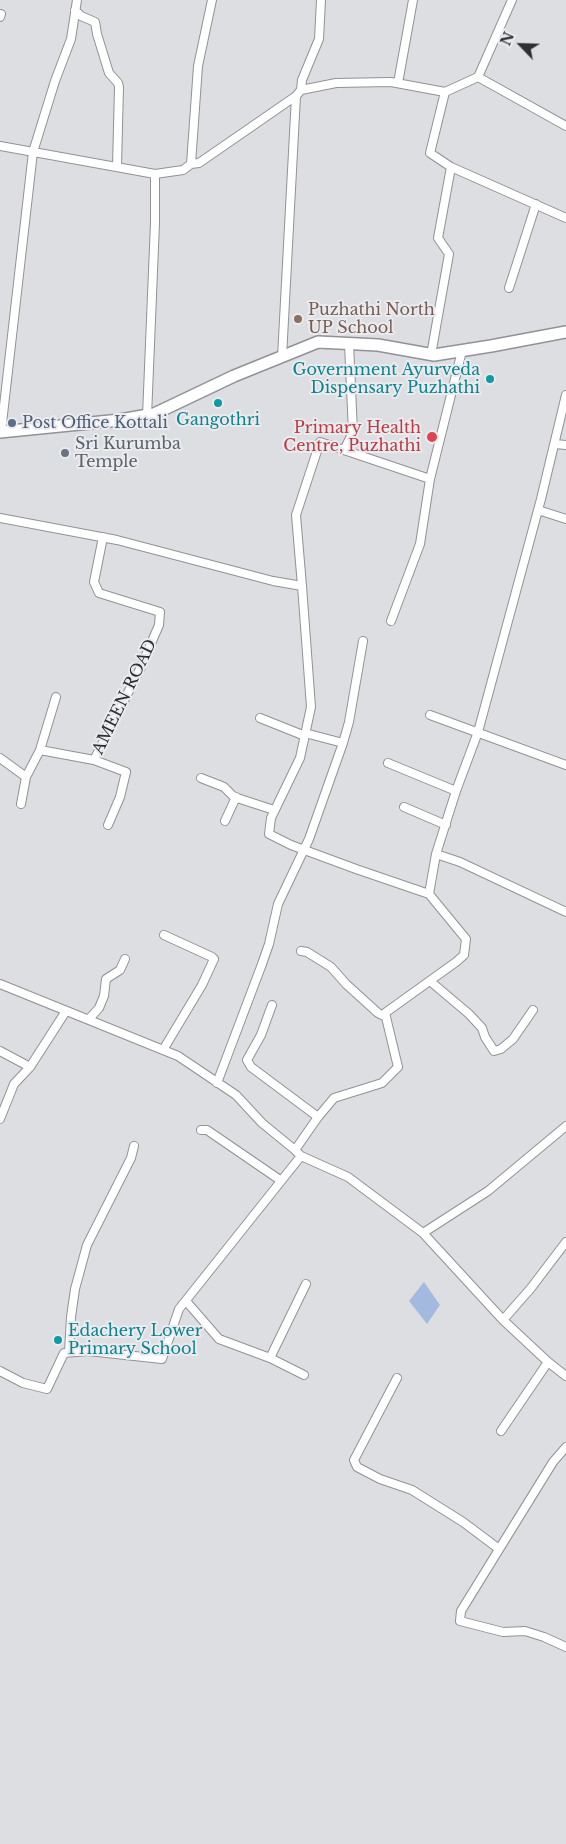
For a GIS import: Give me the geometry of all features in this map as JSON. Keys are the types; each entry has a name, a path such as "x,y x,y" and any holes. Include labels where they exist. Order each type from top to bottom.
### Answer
{"main road":[{"path":"0,432 147,416 234,376 318,342 378,345 431,354 462,351 566,332"}],"street":[{"path":"0,432 33,152 55,81 71,39 77,0"},
{"path":"191,164 198,66 212,0"},
{"path":"282,356 298,93 319,39 321,0"},
{"path":"398,83 413,0"},
{"path":"0,146 155,174 184,170 191,164 200,163 298,93 336,82 398,83 445,92 478,77 512,0"},
{"path":"75,10 80,16 95,22 109,73 118,83 117,166"},
{"path":"478,77 566,126"},
{"path":"445,92 430,154 451,166 566,218"},
{"path":"431,354 449,254 438,238 451,166"},
{"path":"147,416 155,223 155,174"},
{"path":"509,288 536,204"},
{"path":"344,450 354,432 349,344"},
{"path":"391,621 420,544 430,479 462,351"},
{"path":"429,894 436,854 456,791 478,732 538,510 566,395"},
{"path":"0,1371 23,1383 47,1390 64,1353 100,1352 162,1359 179,1309 228,1249 280,1180 318,1117 334,1098 382,1083 398,1067 385,1013 464,954 466,939 429,894 356,869 304,848 291,845 268,834 274,810 300,758 311,707 296,515 320,442 430,479"},
{"path":"555,444 566,445"},
{"path":"538,510 566,520"},
{"path":"0,518 103,537 273,581 302,586"},
{"name":"AMEEN ROAD","path":"40,750 94,760 140,669 159,625 160,612 99,593 94,582 103,537"},
{"path":"217,1083 269,944 278,904 309,839 343,743 349,722 363,641"},
{"path":"21,804 26,777 40,750 56,697"},
{"path":"430,715 566,765"},
{"path":"260,718 305,734 343,743"},
{"path":"0,758 26,777"},
{"path":"94,760 126,772 120,797 108,825"},
{"path":"388,763 456,791"},
{"path":"200,778 224,788 236,797 274,810"},
{"path":"225,821 236,797"},
{"path":"404,807 446,825"},
{"path":"436,854 460,862 565,909"},
{"path":"164,935 214,959 202,985 164,1050"},
{"path":"301,951 331,967 346,984 378,1013 386,1017"},
{"path":"89,1019 99,1008 104,996 106,979 120,970 125,959"},
{"path":"430,981 482,1028 485,1037 494,1051 513,1039 533,1010"},
{"path":"0,984 178,1056 236,1095 262,1123 298,1153 348,1178 424,1233 503,1320 566,1376"},
{"path":"272,1005 261,1035 247,1060 251,1067 318,1117"},
{"path":"0,1119 14,1084 30,1067 66,1010"},
{"path":"0,1051 30,1067"},
{"path":"424,1233 488,1191 566,1126"},
{"path":"201,1130 207,1130 280,1180"},
{"path":"70,1352 71,1317 75,1289 87,1245 131,1158 134,1146"},
{"path":"503,1320 531,1288 566,1242"},
{"path":"270,1358 306,1284"},
{"path":"186,1301 218,1339 270,1358 304,1375"},
{"path":"501,1432 548,1362"},
{"path":"397,1378 354,1460 357,1467 380,1479 412,1490 462,1522 499,1549"},
{"path":"566,1447 553,1462 461,1611 460,1621 503,1632 525,1631 566,1647"}],"water":[{"path":"424,1282 440,1305 427,1324 409,1301"}],"place":[{"name":"Puzhathi North UP School","path":"298,319"},
{"name":"Government Ayurveda Dispensary Puzhathi","path":"490,379"},
{"name":"Gangothri","path":"218,403"},
{"name":"Post Office Kottali","path":"12,423"},
{"name":"Primary Health Centre, Puzhathi","path":"432,437"},
{"name":"Sri Kurumba Temple","path":"65,453"},
{"name":"Edachery Lower Primary School","path":"58,1340"}]}
